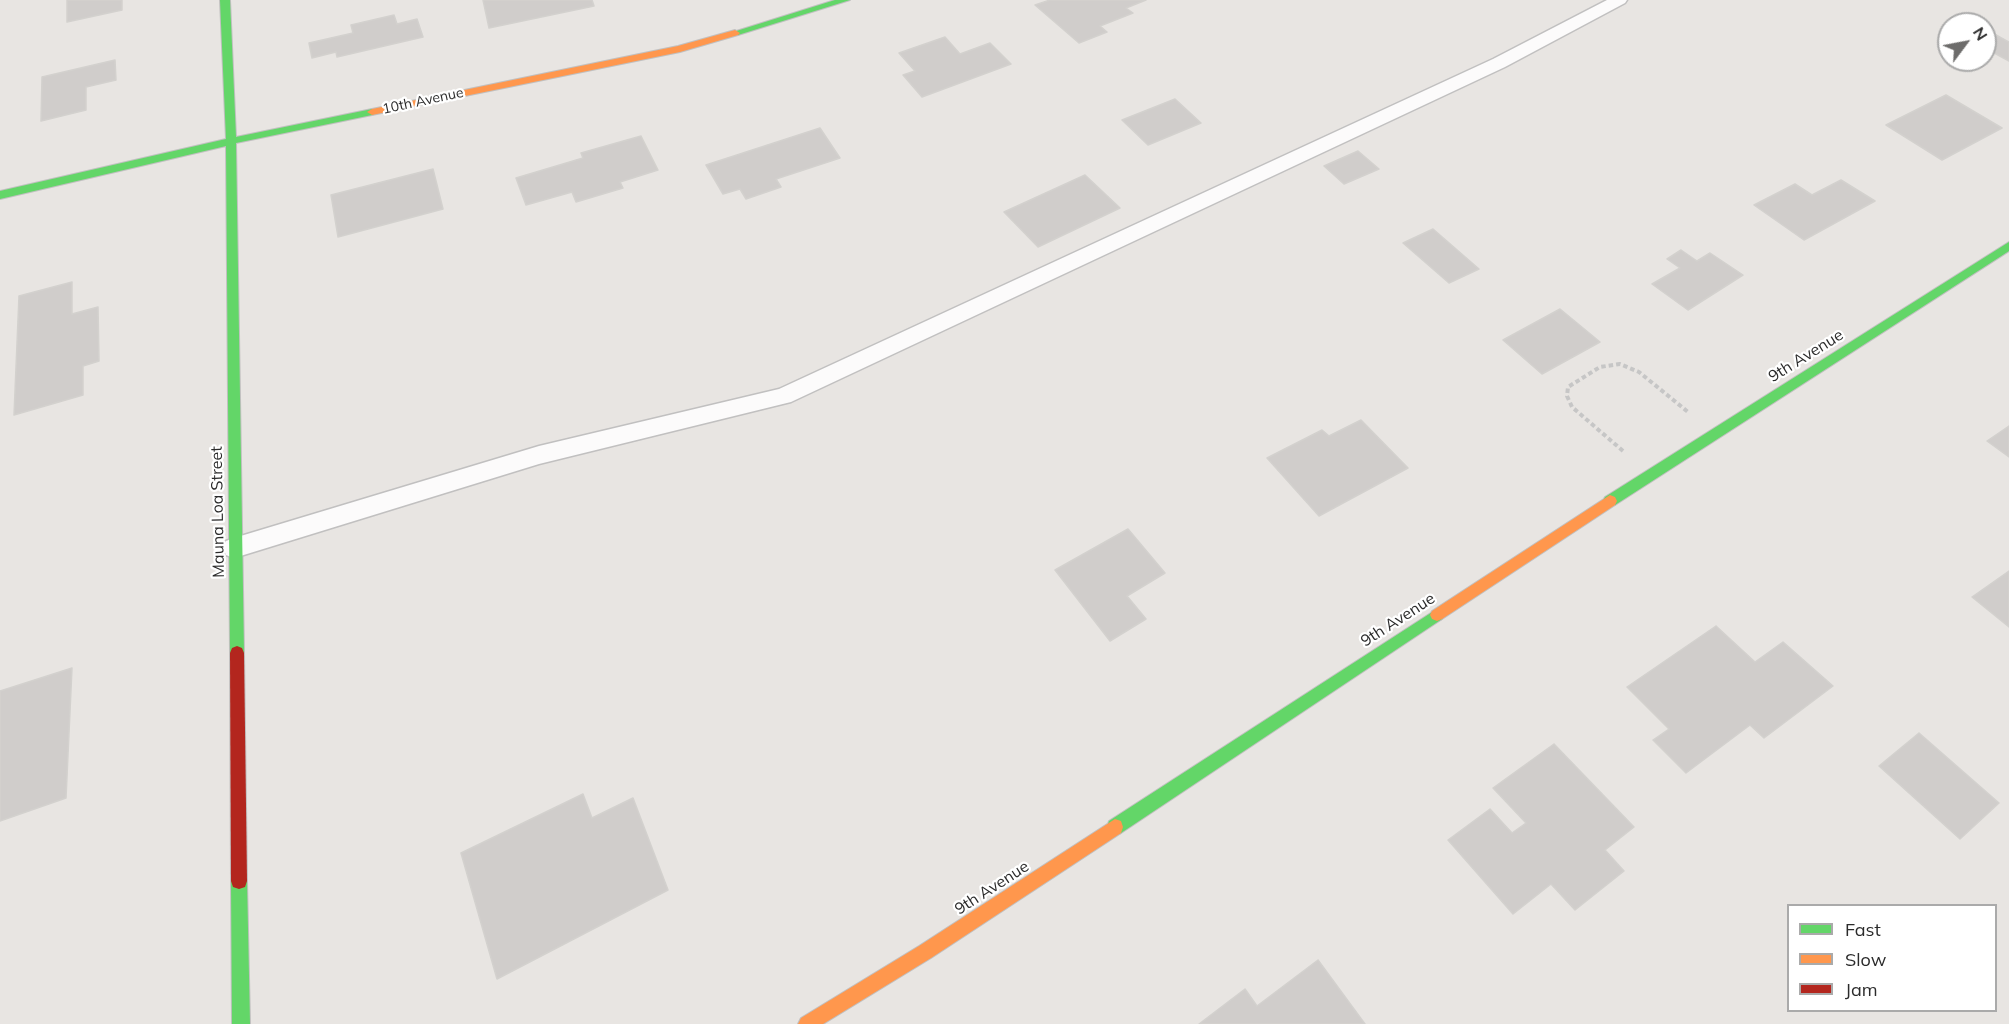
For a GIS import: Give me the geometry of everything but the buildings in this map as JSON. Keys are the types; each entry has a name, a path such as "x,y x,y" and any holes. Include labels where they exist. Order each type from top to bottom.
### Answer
{"street":[{"name":"Mauna Loa Street","path":"225,0 231,141 241,1024"},
{"name":"10th Avenue","path":"0,195 231,141 680,49 845,0"},
{"name":"9th Avenue","path":"807,1024 925,952 1651,474 2009,246"}],"lane":[{"path":"234,548 539,454 784,396 1499,63 1619,0"}],"path":[{"path":"1651,474 1572,407 1567,396 1568,387 1600,367 1620,364 1639,372 1713,434"}],"traffic: fast":[{"path":"225,0 231,141 237,653"},
{"path":"735,33 845,0"},
{"path":"0,195 231,141 372,112"},
{"path":"1610,501 2009,246"},
{"path":"1115,827 1437,615"},
{"path":"239,881 241,1024"}],"traffic: slow":[{"path":"372,112 680,49 735,33"},
{"path":"1437,615 1610,501"},
{"path":"807,1024 925,952 1115,827"}],"traffic: jam":[{"path":"237,653 239,881"}]}
